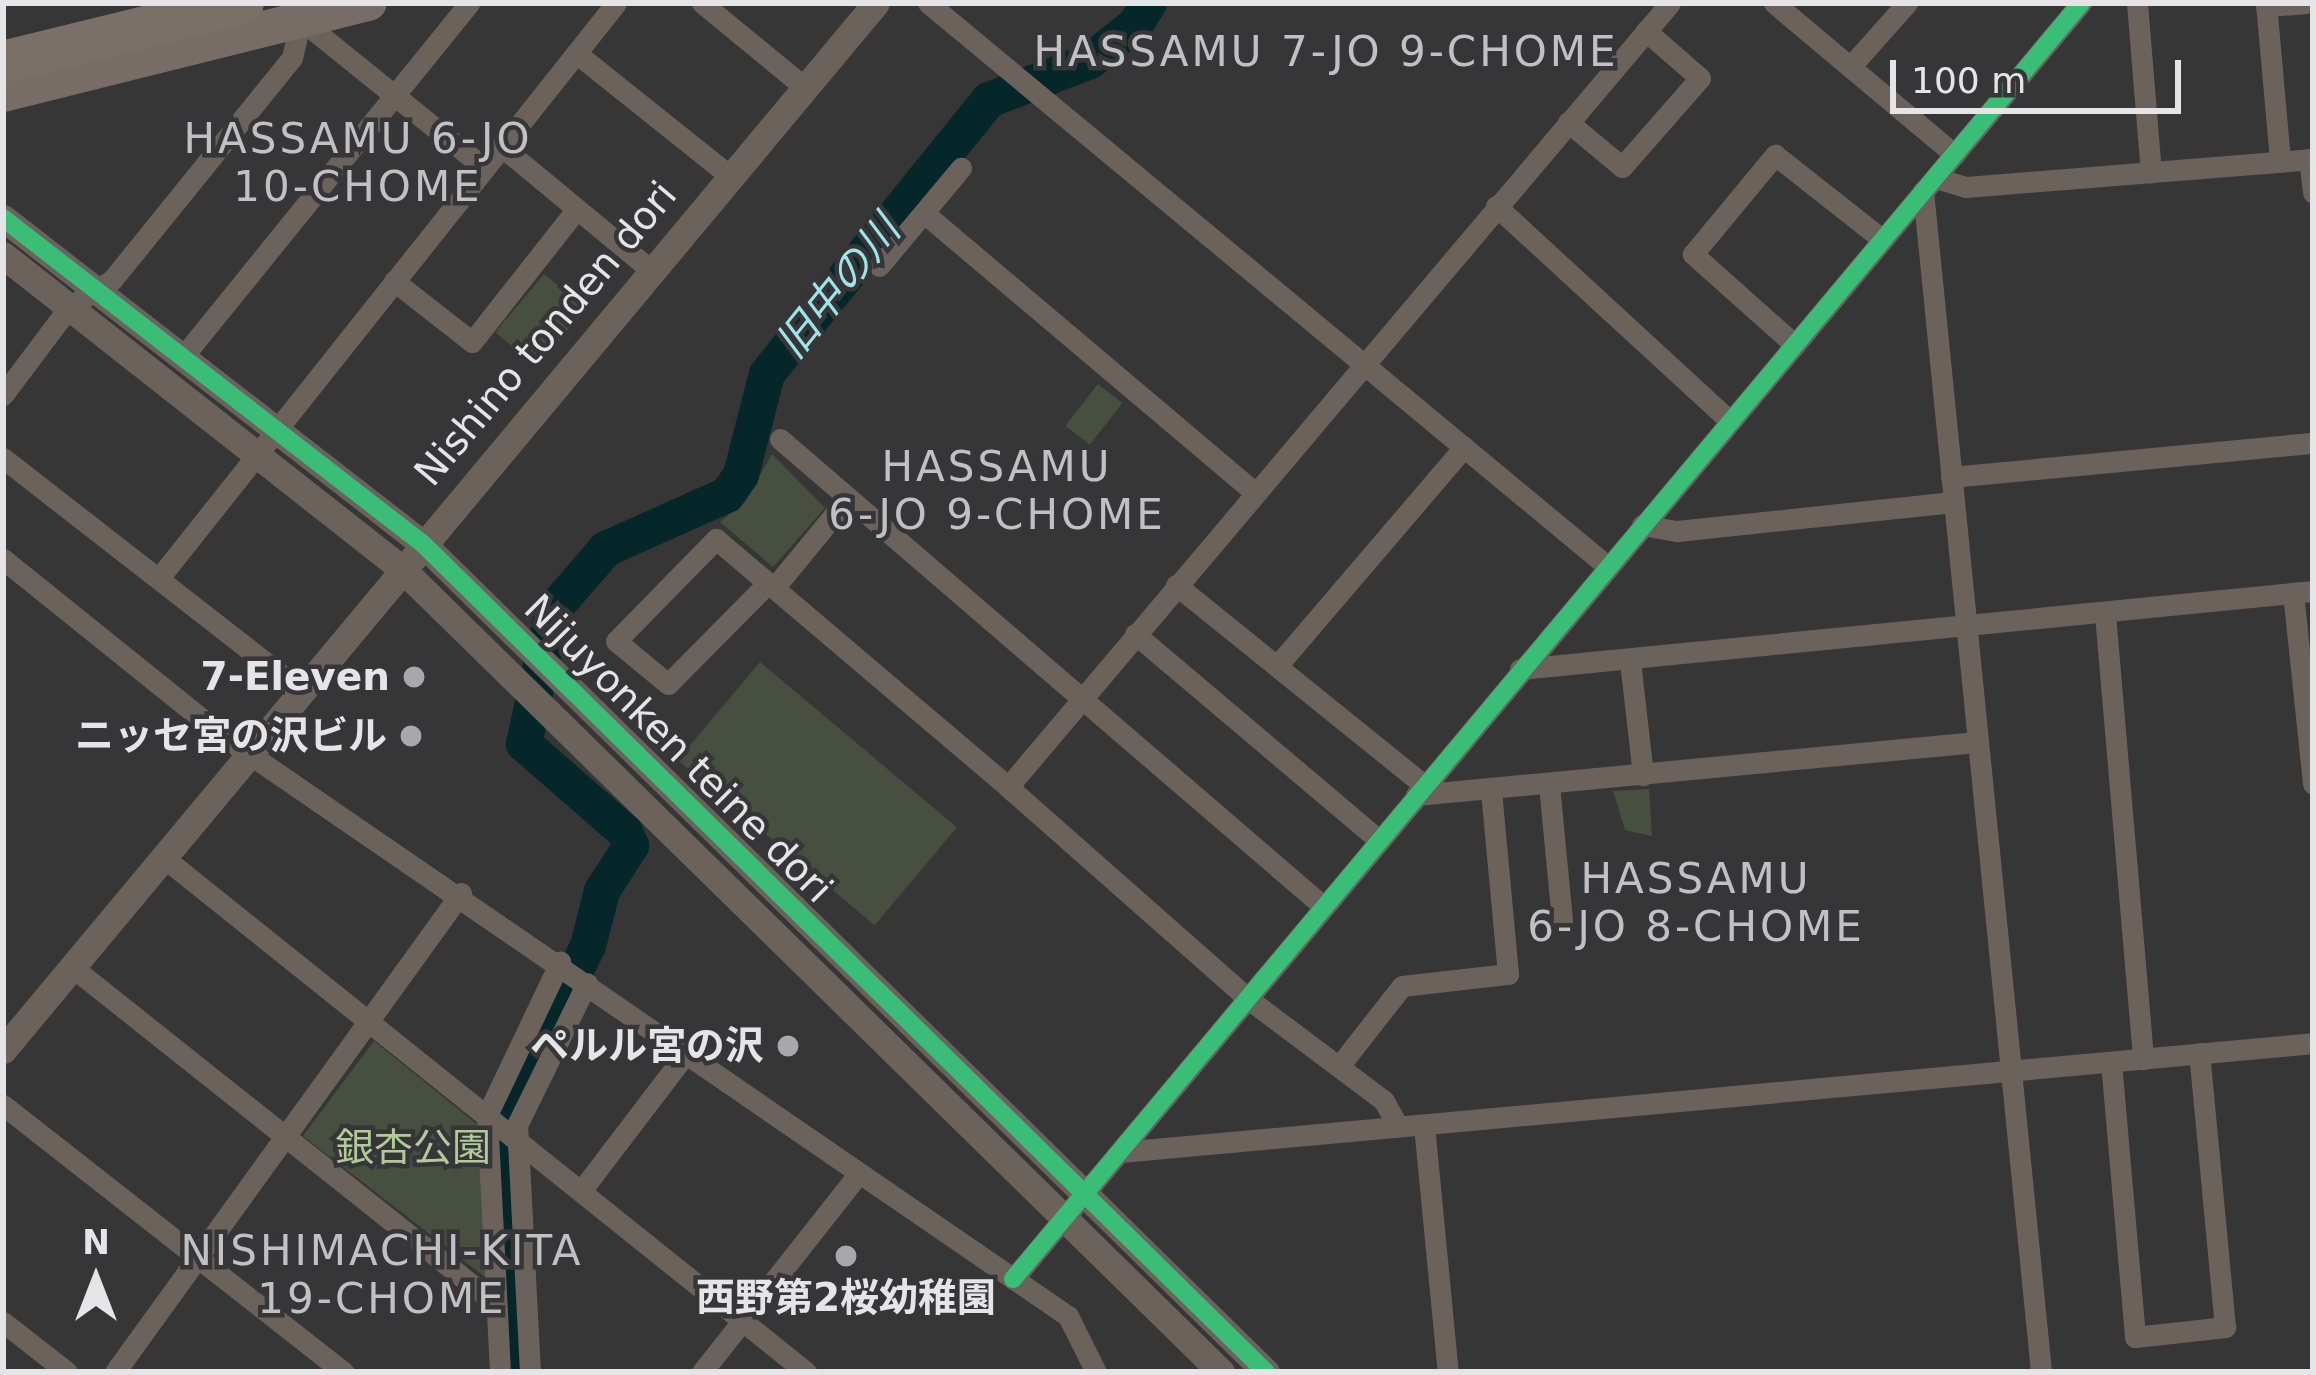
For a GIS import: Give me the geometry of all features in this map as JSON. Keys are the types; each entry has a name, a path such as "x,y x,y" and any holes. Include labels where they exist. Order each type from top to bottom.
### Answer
{"highway":[{"path":"3,33 126,3"},
{"path":"3,62 243,3"},
{"path":"3,94 369,3"}],"street":[{"path":"181,359 470,3"},
{"path":"159,578 616,3"},
{"path":"702,3 802,85"},
{"name":"Nishino tonden dori","path":"3,1050 802,85 876,3"},
{"path":"928,3 1362,368 1607,566"},
{"path":"1008,787 1670,3"},
{"path":"1774,3 1955,155"},
{"path":"1850,67 1907,3"},
{"path":"1013,1280 2081,3"},
{"path":"2137,3 2150,172"},
{"path":"2280,161 2266,4 2305,3"},
{"path":"3,395 80,300 112,280 292,58 301,20 398,92 483,167"},
{"path":"1568,122 1622,167 1700,78 1646,31"},
{"path":"576,53 729,175"},
{"path":"501,146 651,270"},
{"path":"1795,345 1693,254 1775,155 1883,240"},
{"path":"1930,185 1966,187 2311,159 2313,193"},
{"path":"879,266 961,168"},
{"path":"1930,185 1953,502 2041,1372"},
{"path":"1496,206 1729,420"},
{"path":"394,281 472,342 576,210"},
{"path":"924,213 1254,492"},
{"name":"Nijuyonken teine dori","path":"3,218 80,300 252,458 402,569 552,724 1221,1372"},
{"name":"Nijuyonken teine dori","path":"3,254 181,359 423,544 1266,1372"},
{"path":"780,439 1323,906"},
{"path":"1951,477 2313,443"},
{"path":"1276,666 1464,447"},
{"path":"3,458 302,691"},
{"path":"848,498 771,585 668,683 616,641 716,539 771,585 1008,787 1247,998 1384,1101 1398,1126"},
{"path":"1642,525 1677,531 1953,502"},
{"path":"3,559 253,752 574,973 683,1057 1068,1316 1096,1372"},
{"path":"1176,585 1420,790 1491,790 1977,742"},
{"path":"1520,669 2303,592 2313,784"},
{"path":"2105,614 2143,1059"},
{"path":"1135,634 1378,839"},
{"path":"1630,661 1643,775"},
{"path":"1549,785 1562,921"},
{"path":"1340,1065 1402,986 1508,974 1491,790"},
{"path":"163,857 806,1372"},
{"path":"115,1372 461,893"},
{"path":"72,967 282,1140 496,1304"},
{"path":"500,1372 490,1118 574,973"},
{"path":"530,1372 517,1126 574,973"},
{"path":"1121,1152 2313,1042"},
{"path":"2111,1062 2135,1337 2225,1327 2199,1053"},
{"path":"580,1191 683,1057"},
{"path":"3,1105 344,1372"},
{"path":"1424,1125 1448,1372"},
{"path":"702,1372 857,1176"},
{"path":"3,1322 67,1372"}],"green space":[{"path":"544,274 586,309 537,368 495,332"},
{"path":"1098,384 1122,403 1090,445 1065,426"},
{"path":"772,454 825,508 773,567 720,522 745,502"},
{"path":"760,662 957,827 875,925 678,760"},
{"path":"1649,789 1652,836 1625,830 1613,791"},
{"name":"銀杏公園","path":"374,1041 479,1126 485,1277 303,1136"}],"waterway":[{"name":"旧中の川","path":"514,1372 502,1144 508,1105 588,946 602,891 631,846 625,832 524,744 553,610 606,549 727,495 741,475 767,374 989,100 1090,61 1136,24 1149,3"}],"cycle path":[{"path":"1013,1279 2081,3"},
{"path":"3,218 423,544 1266,1372"}],"place":[{"name":"7-Eleven","path":"414,677"},
{"name":"ニッセ宮の沢ビル","path":"411,736"},
{"name":"ペルル宮の沢","path":"788,1046"},
{"name":"西野第2桜幼稚園","path":"846,1256"}],"district":[{"name":"HASSAMU 7-JO 9-CHOME","path":"1326,52"},
{"name":"HASSAMU 6-JO 10-CHOME","path":"358,164"},
{"name":"HASSAMU 6-JO 9-CHOME","path":"997,491"},
{"name":"HASSAMU 6-JO 8-CHOME","path":"1696,903"},
{"name":"NISHIMACHI-KITA 19-CHOME","path":"382,1275"}]}
